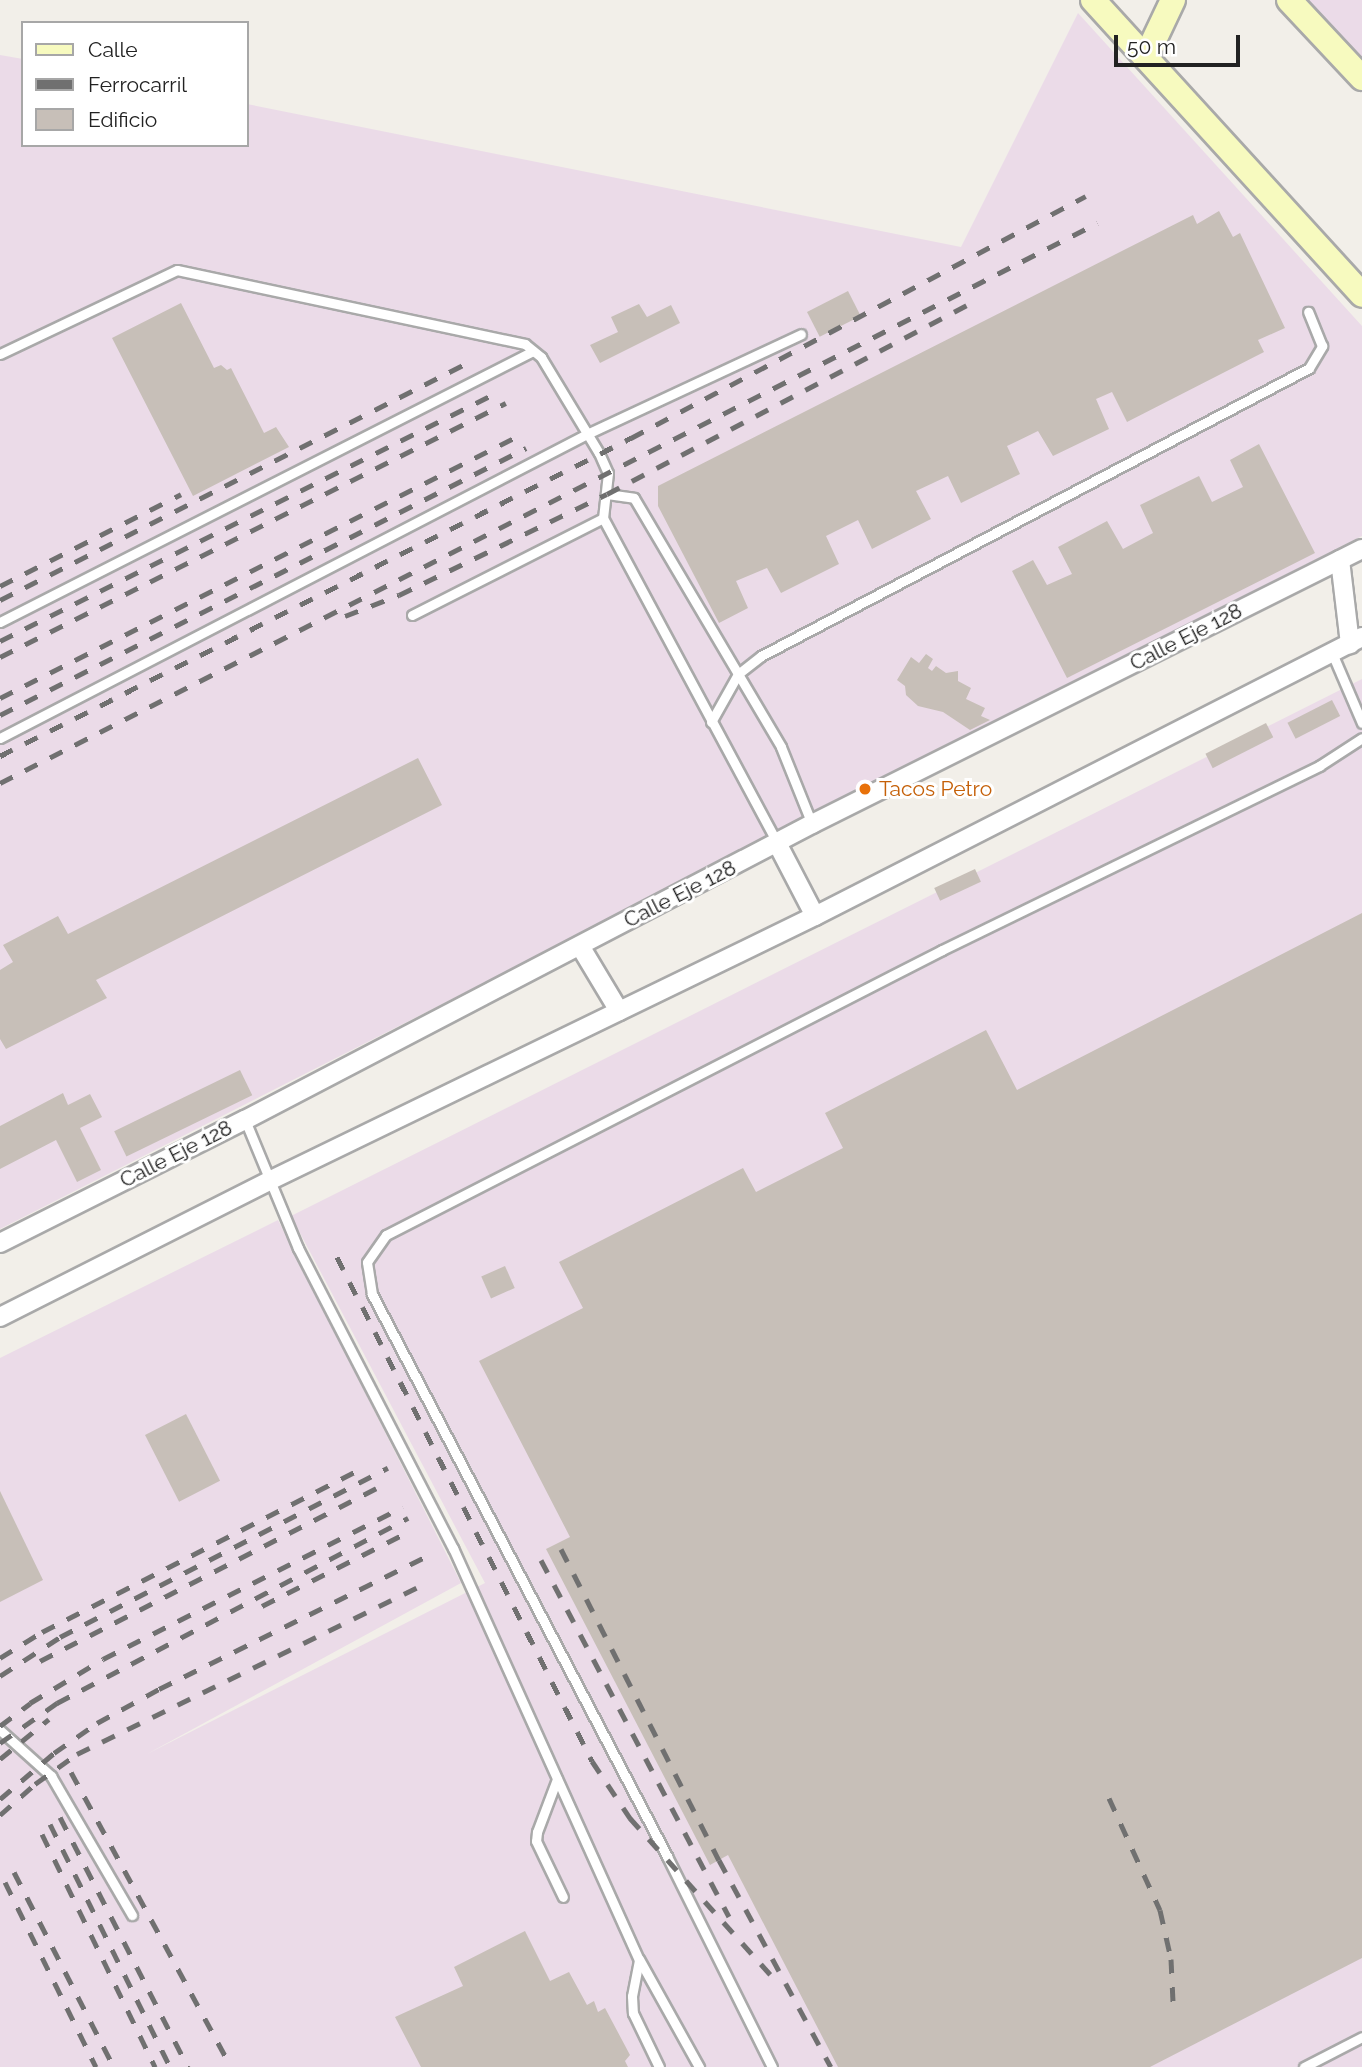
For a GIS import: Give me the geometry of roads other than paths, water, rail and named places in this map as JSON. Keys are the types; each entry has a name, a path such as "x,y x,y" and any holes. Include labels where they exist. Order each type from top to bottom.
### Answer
{"street":[{"path":"1093,0 1362,295"},
{"path":"1146,57 1173,0"},
{"path":"1289,0 1362,78"},
{"name":"Calle Eje 128","path":"0,1243 245,1120 812,824 1362,549"},
{"path":"0,1317 268,1181 815,915 1356,640 1340,560"},
{"path":"777,843 815,915"},
{"path":"580,946 619,1011"}],"lane":[{"path":"0,354 177,270 524,344 541,357 608,473 603,518 777,843"},
{"path":"711,722 738,674 761,656 1309,368 1322,346 1308,312"},
{"path":"0,738 587,434 801,334"},
{"path":"0,622 533,351"},
{"path":"607,494 634,498 780,747 812,824"},
{"path":"412,615 603,518"},
{"path":"1332,653 1362,723"},
{"path":"772,2067 667,1856 372,1294 367,1262 386,1236 942,950 1319,766 1362,738"},
{"path":"245,1120 268,1181 299,1248 453,1548 639,1959 699,2067"},
{"path":"0,1730 51,1776 132,1915"},
{"path":"557,1779 536,1841 563,1897"},
{"path":"639,1959 632,1996 633,2013 659,2067"},
{"path":"1304,2067 1362,2037"}],"railway":[{"path":"0,756 631,438 1086,196"},
{"path":"0,783 1097,223"},
{"path":"345,616 399,595 607,494 978,299"},
{"path":"0,600 465,364"},
{"path":"0,641 496,393"},
{"path":"0,657 506,403"},
{"path":"0,698 522,434"},
{"path":"0,715 526,448"},
{"path":"0,586 181,494"},
{"path":"337,1257 592,1761 630,1818 778,1983"},
{"path":"0,1658 42,1632 364,1467"},
{"path":"0,1676 60,1637 388,1468"},
{"path":"40,1661 376,1488"},
{"path":"0,1726 30,1703 103,1659 403,1507"},
{"path":"0,1743 57,1703 408,1518"},
{"path":"262,1606 402,1535"},
{"path":"561,1549 719,1860 831,2067"},
{"path":"0,1799 54,1753 97,1723 159,1689 425,1557"},
{"path":"541,1560 729,1917"},
{"path":"0,1815 35,1784 77,1754 420,1586"},
{"path":"0,1759 49,1719"},
{"path":"71,1772 231,2067"},
{"path":"1109,1798 1160,1910 1171,1959 1173,2002"},
{"path":"60,1817 188,2067"},
{"path":"50,1824 170,2067"},
{"path":"42,1834 155,2067"},
{"path":"14,1872 114,2067"},
{"path":"5,1882 96,2067"}],"place":[{"name":"Tacos Petro","path":"865,789"}]}
